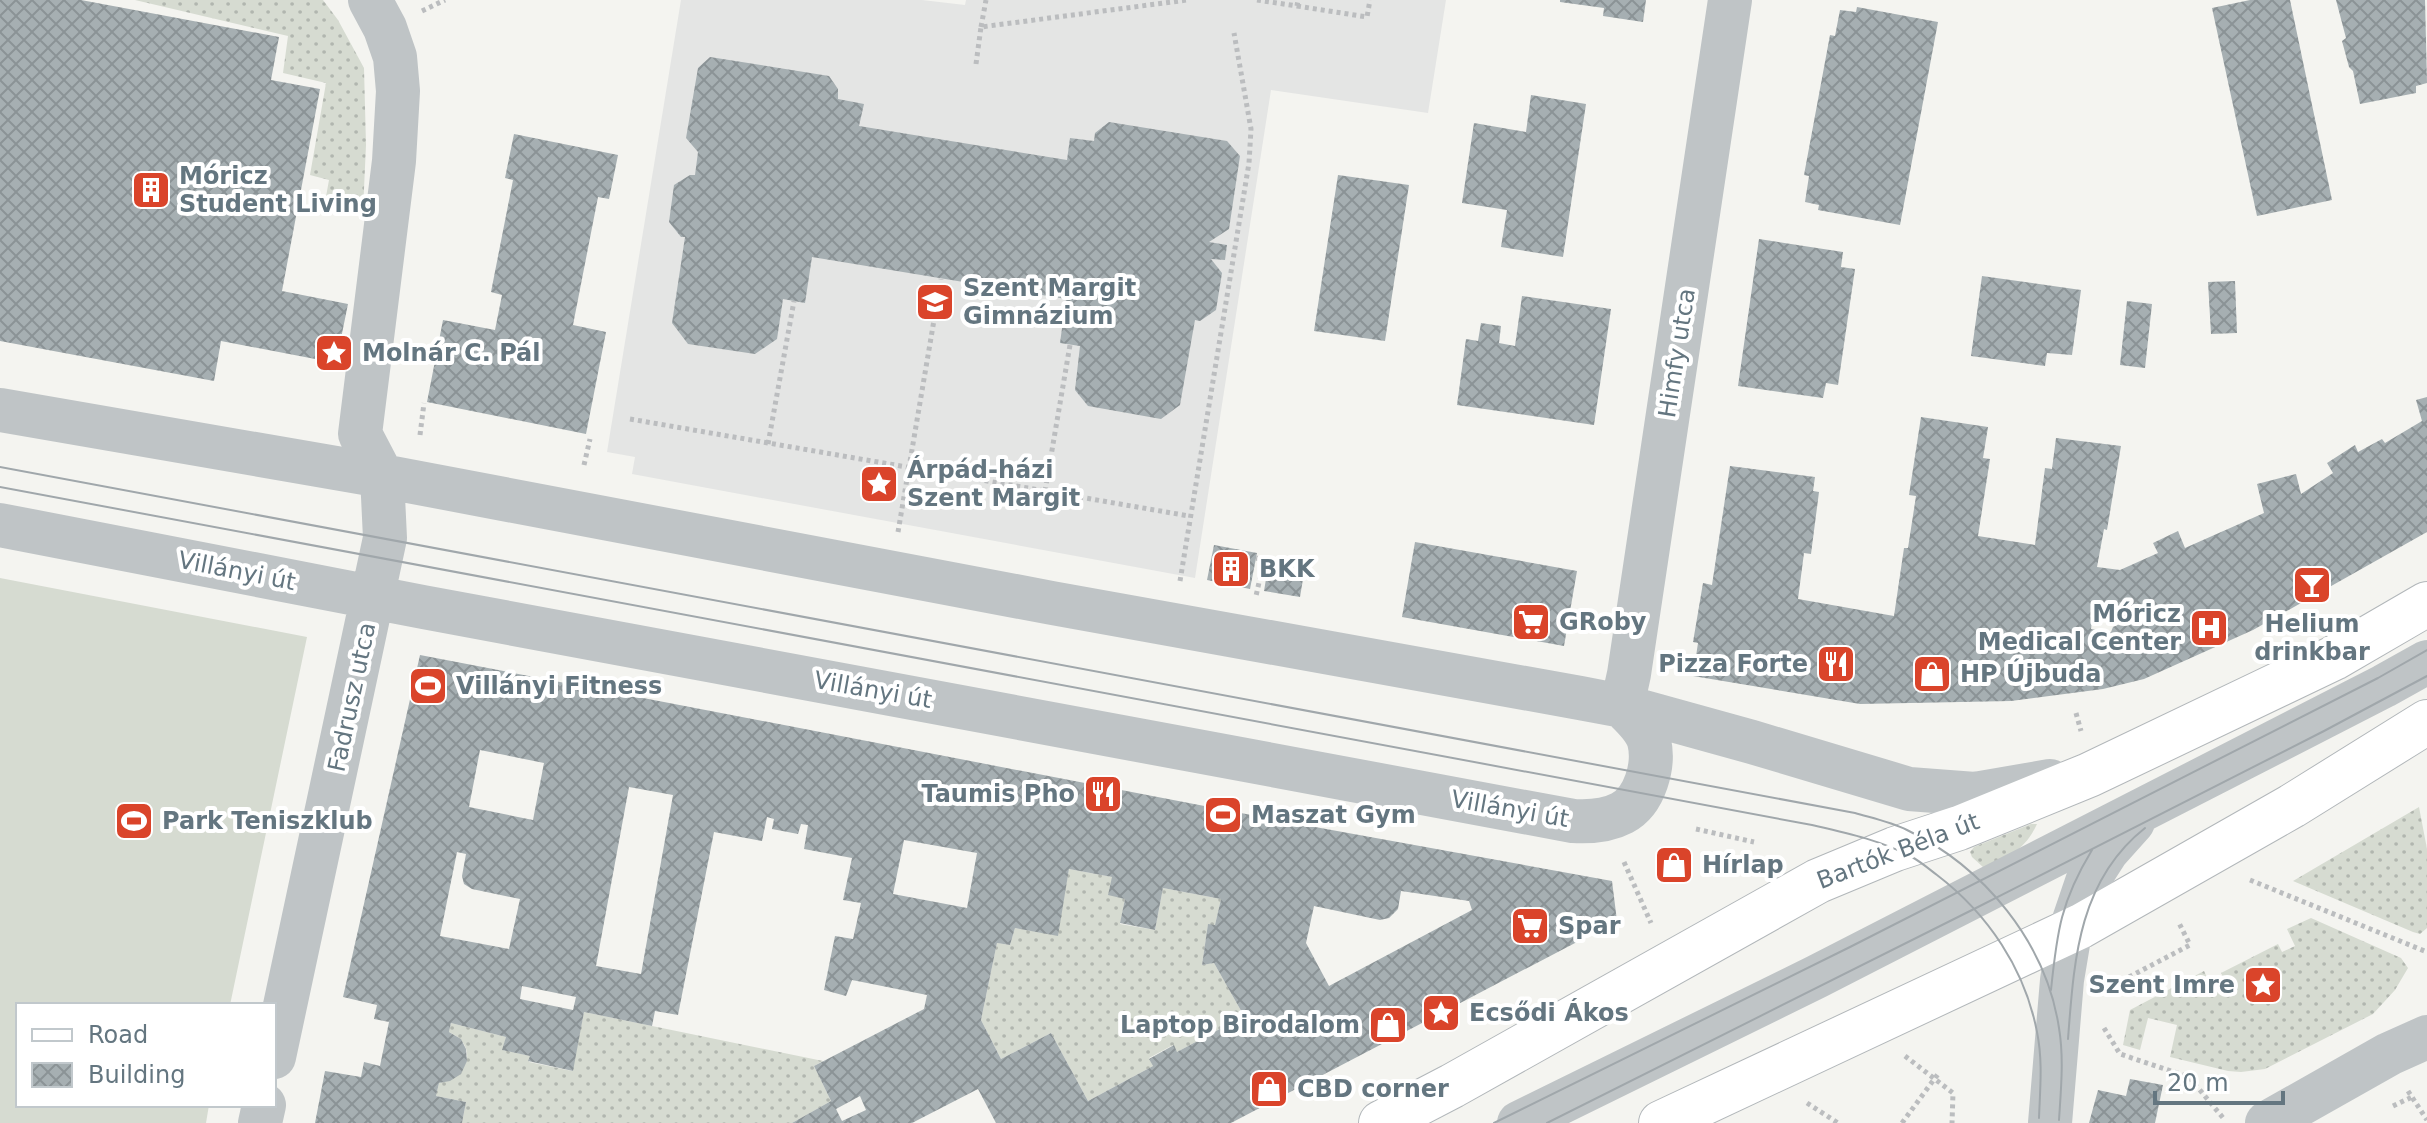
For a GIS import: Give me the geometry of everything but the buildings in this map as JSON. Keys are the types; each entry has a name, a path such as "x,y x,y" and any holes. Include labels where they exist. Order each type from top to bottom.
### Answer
{"main road":[{"name":"Bartók Béla út","path":"1381,1123 1427,1108 1818,881 2089,775 2417,616"},
{"path":"1661,1123 2070,932 2292,806 2427,722"}],"street":[{"path":"370,0 385,28 395,57 398,91 394,161 360,434 382,476"},
{"name":"Himfy utca","path":"1622,706 1730,0"},
{"path":"0,410 382,476 1052,603 1622,706 1909,789 1975,794 2089,775"},
{"name":"Fadrusz utca","path":"276,1048 385,538 382,476"},
{"name":"Villányi út","path":"0,525 1557,819 1605,820 1625,812 1641,794 1649,774 1651,754 1648,738 1622,706"},
{"path":"2343,653 2382,654 2412,676"},
{"path":"2385,748 2388,697 2412,676"},
{"path":"1519,1123 2412,676"},
{"path":"2050,1123 2062,980 2070,932 2087,882 2107,851 2157,803"},
{"path":"2267,1123 2389,1054 2427,1037"}],"path":[{"path":"976,64 986,0"},
{"path":"981,27 1187,0"},
{"path":"1257,0 1298,3 1367,17 1370,0"},
{"path":"1181,575 1249,163 1251,129 1234,33"},
{"path":"899,523 941,279"},
{"path":"768,444 794,301"},
{"path":"1045,491 1070,345"},
{"path":"420,435 424,403"},
{"path":"630,419 1189,516"},
{"path":"584,465 590,439"},
{"path":"1256,558 1264,560 1257,591"},
{"path":"2076,713 2081,731"},
{"path":"1696,829 1754,842"},
{"path":"1624,862 1651,923"},
{"path":"2249,879 2427,952"},
{"path":"2129,977 2190,945 2178,921"},
{"path":"2099,1021 2120,1054 2189,1077 2227,1123"},
{"path":"1900,1046 1904,1055 1953,1093 1952,1123"},
{"path":"1902,1123 1938,1074"},
{"path":"1803,1101 1838,1123"}],"shaded area":[{"path":"135,0 323,0 338,20 364,68 366,145 363,211 325,202 329,180 310,175 326,83 283,73 288,36"},
{"name":"Szent Margit Gimnázium","path":"681,0 922,0 965,5 966,0 1446,0 1428,113 1271,90 1195,578 632,474 635,457 607,452"},
{"name":"Park Teniszklub","path":"0,578 307,637 230,1003 16,1003 16,1107 209,1107 206,1123 0,1123"},
{"path":"2419,807 2427,849 2427,928 2420,934 2293,881"},
{"path":"2037,824 2022,846 2009,856 1984,868 1972,857 1970,852 1974,847"},
{"path":"1069,869 1112,877 1125,899 1120,924 1155,930 1163,888 1221,899 1215,925 1208,925 1202,965 1214,963 1244,1016 1177,1052 1173,1045 1149,1058 1153,1066 1088,1101 1051,1033 1001,1059 981,1020 997,943 1010,945 1015,928 1057,935"},
{"path":"2311,918 2401,958 2408,968 2395,990 2373,1014 2265,1069 2241,1072 2170,1057 2177,1025 2148,1018 2140,1050 2123,1045 2130,1010 2204,971 2212,988 2225,981 2221,973 2278,944 2282,952 2295,946 2287,929"},
{"path":"584,1012 823,1061 814,1066 831,1101 792,1123 462,1123 466,1102 436,1096 439,1083 453,1078 467,1060 465,1046 449,1032 451,1023 506,1037 503,1050 530,1056 529,1062 572,1071"}],"tram line":[{"path":"0,467 1855,813 1888,822 1935,846 1961,864 1986,886 2025,937 2041,966 2059,1028 2062,1062 2059,1120"},
{"path":"0,487 1812,825 1863,838 1900,851 1928,868 1972,907 2002,944 2023,986 2037,1032 2041,1065 2039,1118"},
{"path":"1494,1123 1850,947 2378,678 2427,650"},
{"path":"1547,1123 1976,908 2427,676"},
{"path":"2068,1039 2077,952 2093,897 2123,849 2145,828"},
{"path":"2051,990 2062,917 2073,885 2092,850"}],"place":[{"name":"Móricz Student Living","path":"151,190"},
{"name":"Szent Margit Gimnázium","path":"935,302"},
{"name":"Molnár C. Pál","path":"334,353"},
{"name":"Árpád-házi Szent Margit","path":"879,484"},
{"name":"BKK","path":"1231,569"},
{"name":"Helium drinkbar","path":"2312,585"},
{"name":"GRoby","path":"1531,622"},
{"name":"Móricz Medical Center","path":"2209,628"},
{"name":"Pizza Forte","path":"1836,664"},
{"name":"HP Újbuda","path":"1932,674"},
{"name":"Villányi Fitness","path":"428,686"},
{"name":"Taumis Pho","path":"1103,794"},
{"name":"Maszat Gym","path":"1223,815"},
{"name":"Park Teniszklub","path":"134,821"},
{"name":"Hírlap","path":"1674,865"},
{"name":"Spar","path":"1530,926"},
{"name":"Szent Imre","path":"2263,985"},
{"name":"Ecsődi Ákos","path":"1441,1013"},
{"name":"Laptop Birodalom","path":"1388,1025"},
{"name":"CBD corner","path":"1269,1089"}]}
